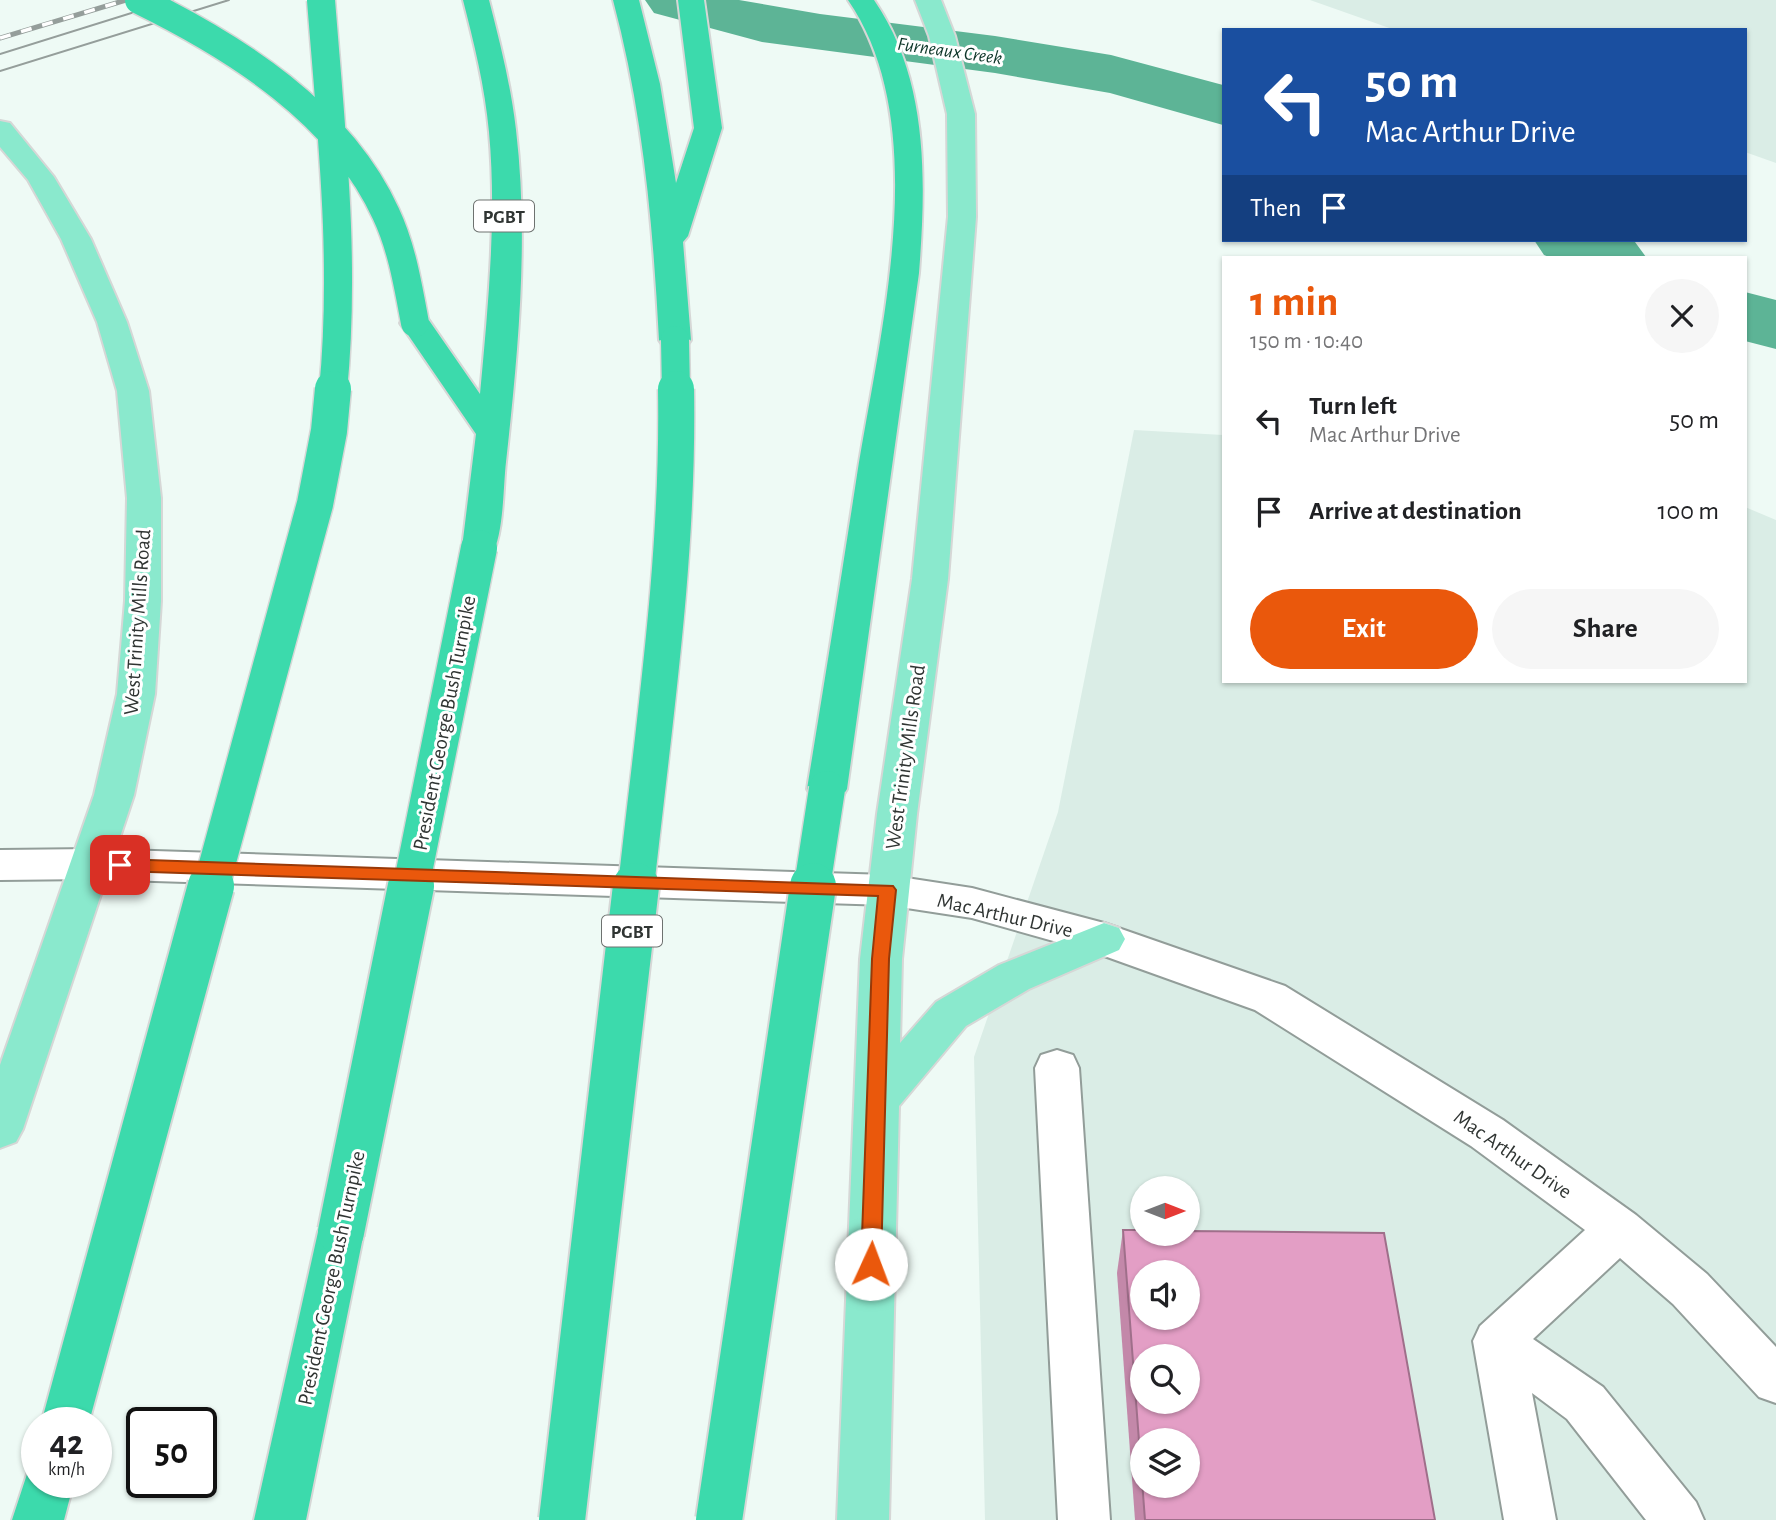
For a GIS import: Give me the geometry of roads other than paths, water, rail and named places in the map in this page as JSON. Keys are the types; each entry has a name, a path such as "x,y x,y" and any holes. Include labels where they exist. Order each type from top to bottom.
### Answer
{"highway":[{"path":"139,0 213,39 262,71 344,149 380,201 398,247 415,323 493,435"},
{"path":"69,1407 283,623 311,516 328,433 336,347 338,259 321,0"},
{"name":"President George Bush Turnpike","path":"280,1520 479,548 493,435 502,313 503,149 490,54 476,0"},
{"name":"PGBT","path":"562,1520 602,1192 671,568 677,439 669,247 657,147 626,0"},
{"path":"669,247 708,128 691,0"},
{"path":"719,1520 904,273 910,202 910,147 902,97 892,66 861,0"},
{"path":"38,1520 44,1498"}],"main road":[{"name":"West Trinity Mills Road","path":"863,1520 881,959 887,890 930,579 962,216 961,114 942,36 928,0"},
{"name":"West Trinity Mills Road","path":"0,129 40,177 76,239 112,322 133,391 144,498 143,601 136,694 114,795 0,1129"},
{"path":"877,1100 951,1014 1013,977 1104,939"}],"street":[{"name":"Mac Arthur Drive","path":"0,865 92,864 887,890 972,903 1104,939 1270,998 1488,1133 1619,1228 1690,1289 1776,1381"},
{"path":"1057,1068 1084,1520"},
{"path":"1497,1341 1619,1228"},
{"path":"1497,1341 1530,1520"},
{"path":"1497,1341 1585,1403 1678,1520"}],"waterway":[{"name":"Furneaux Creek","path":"675,0 762,24 995,54 1111,74 1222,106"},
{"name":"Furneaux Creek","path":"1574,242 1608,256"},
{"name":"Furneaux Creek","path":"1747,315 1776,327"}],"tram line":[{"path":"0,54 173,0"},
{"path":"0,71 229,0"}],"railway":[{"path":"0,38 126,0"}]}
